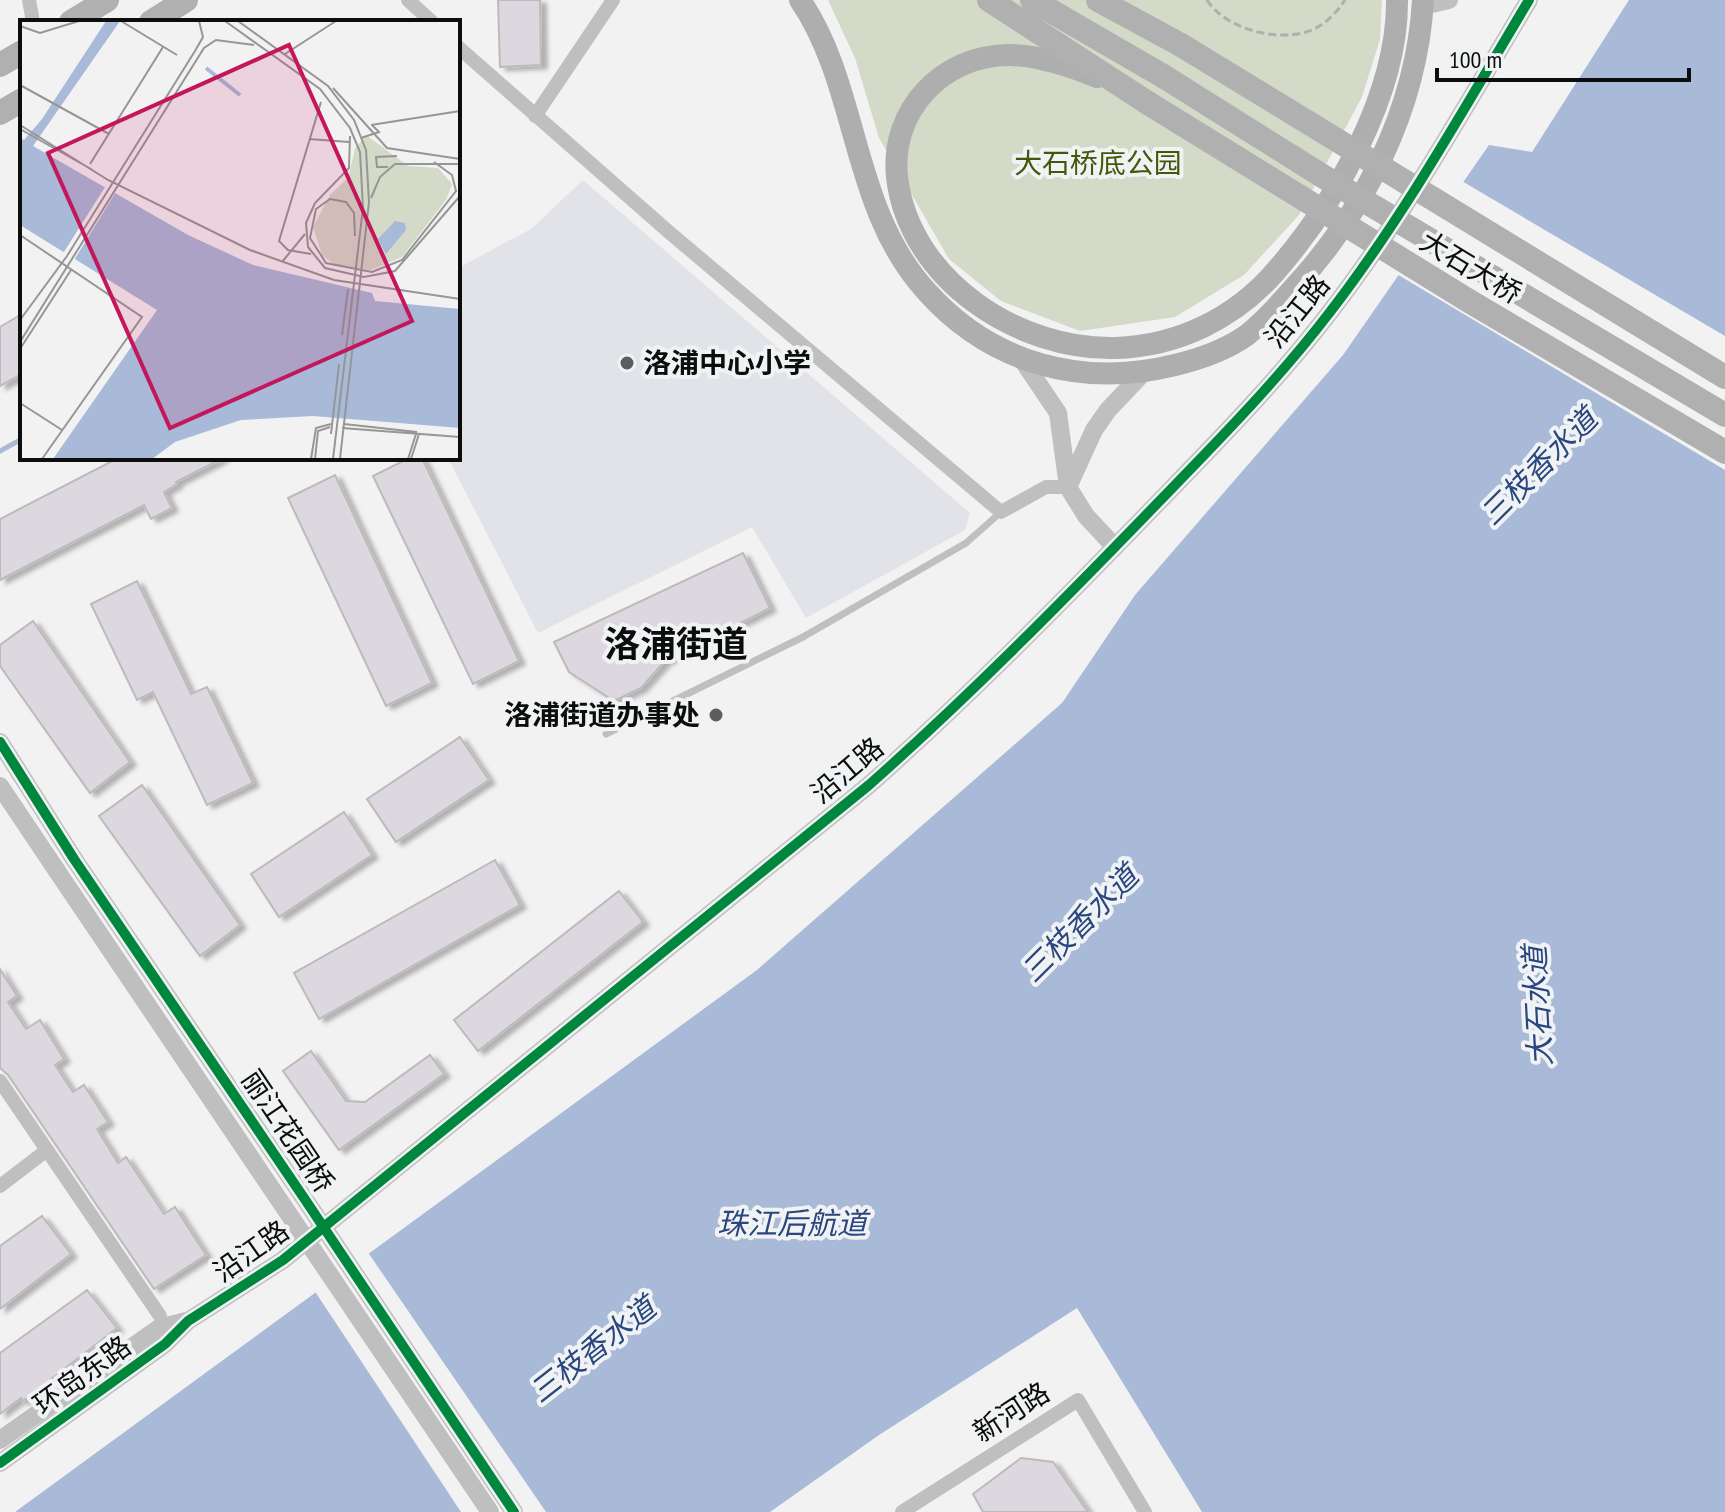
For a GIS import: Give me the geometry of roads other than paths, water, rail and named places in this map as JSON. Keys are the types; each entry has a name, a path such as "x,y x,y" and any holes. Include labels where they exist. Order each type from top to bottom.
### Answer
{"highway":[{"path":"74,20 107,0"},
{"path":"154,20 186,0"},
{"name":"大石大桥","path":"989,0 1148,103 1469,301 1725,452"},
{"name":"大石大桥","path":"1032,0 1725,415"},
{"name":"大石大桥","path":"1101,0 1181,45 1725,377"},
{"path":"0,65 20,53"},
{"path":"0,113 20,101"}],"main road":[{"path":"800,0 819,33 873,200 905,264 926,292 952,317 982,338 1021,358 1079,373 1144,372 1203,357 1246,335 1272,313 1323,254 1370,179 1398,121 1415,66 1423,3"},
{"path":"1148,103 1085,71 1026,56 985,58 949,71 928,86 914,104 898,147 899,188 920,242 948,278 974,300 1010,324 1054,341 1099,348 1132,347 1163,342 1213,322 1244,302 1268,280 1305,235 1333,192 1378,98 1393,43 1397,0"}],"street":[{"path":"29,0 33,20"},
{"path":"408,0 430,20"},
{"path":"535,116 613,0"},
{"path":"785,0 819,33"},
{"path":"1423,3 1449,0"},
{"name":"沿江路","path":"188,1321 283,1260 869,785 980,683 1218,440 1330,313 1437,153 1529,0"},
{"path":"460,49 1001,512 1046,487 1068,487"},
{"path":"1021,358 1058,413 1068,487 1086,516 1115,547"},
{"path":"1068,487 1094,430 1108,410 1144,372"},
{"name":"丽江花园桥","path":"0,742 74,859 514,1512"},
{"name":"丽江花园桥","path":"0,786 490,1512"},
{"path":"0,1081 160,1316"},
{"path":"0,1186 47,1150"},
{"name":"环岛东路","path":"0,1440 159,1328 188,1321"},
{"name":"环岛东路","path":"0,1463 165,1344 188,1321"},
{"name":"新河路","path":"902,1512 1078,1400 1145,1512"}],"lane":[{"path":"606,734 803,637 966,543 1001,512"}],"water":[{"path":"1629,0 1725,0 1725,1512 1202,1512 1077,1308 879,1435 770,1512 15,1512 757,970 1062,703 1135,595 1343,355 1489,145 1532,152"}],"waterway":[{"path":"0,451 20,440"}],"place":[{"name":"洛浦中心小学","path":"627,363"},
{"name":"洛浦街道办事处","path":"716,715"}],"district":[{"name":"洛浦街道","path":"676,644"}],"park label":[{"name":"大石桥底公园","path":"1098,163"}],"water label":[{"name":"三枝香水道","path":"1539,467"},
{"name":"三枝香水道","path":"1080,924"},
{"name":"大石水道","path":"1538,1006"},
{"name":"珠江后航道","path":"792,1224"},
{"name":"三枝香水道","path":"593,1350"}]}
